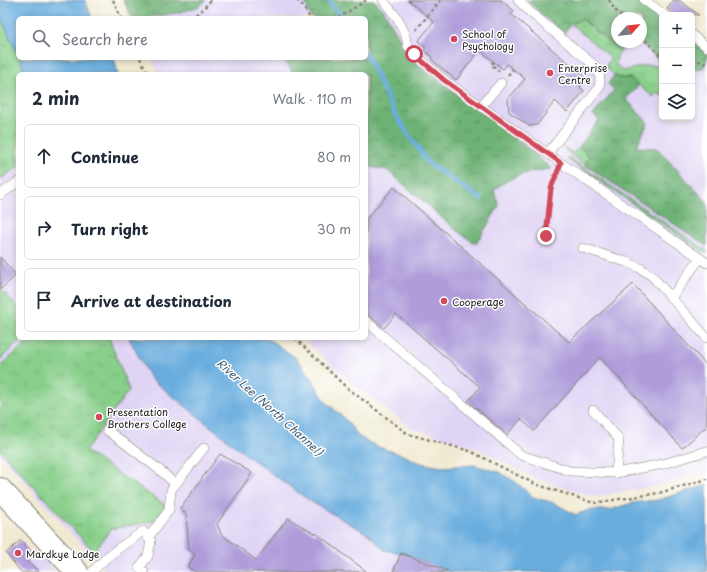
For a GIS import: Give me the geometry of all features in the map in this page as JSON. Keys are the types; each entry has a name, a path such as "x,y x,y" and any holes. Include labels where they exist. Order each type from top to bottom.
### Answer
{"highway":[{"path":"0,489 77,572"}],"lane":[{"path":"383,0 398,19 406,36 408,46 414,54 444,80 561,163 703,260 671,298"},
{"path":"518,0 530,12 595,66 599,72 601,80 599,88 548,153"},
{"path":"644,0 661,12"},
{"path":"695,37 707,47"},
{"path":"481,106 501,83"},
{"path":"0,195 16,183"},
{"path":"583,248 640,268 652,276 707,338"},
{"path":"368,323 521,455 570,471 616,472 663,464 707,452"},
{"path":"593,410 618,439 616,472"},
{"path":"108,430 161,471 175,484"},
{"path":"148,538 169,510 171,490 204,448"},
{"path":"92,572 108,556 143,532 152,541 148,556 139,568 144,572"}],"path":[{"path":"113,0 120,16"},
{"path":"192,16 201,12 211,0"},
{"path":"297,0 302,4 309,16"},
{"path":"342,16 367,0"},
{"path":"609,0 617,12"},
{"path":"406,36 415,32 440,1"},
{"path":"647,42 659,54"},
{"path":"141,60 147,72"},
{"path":"695,62 700,61 707,65"},
{"path":"494,62 491,64 501,73"},
{"path":"546,236 551,188 561,163"},
{"path":"297,340 346,387 408,434 470,451 535,484 594,504 659,493 707,479"}],"shaded area":[{"path":"123,0 636,0 659,17 659,120 695,120 695,43 707,53 707,472 657,486 595,497 537,479 472,446 411,428 350,382 304,340 368,340 368,72 158,72 152,60 368,60 368,16 131,16"},
{"name":"Presentation Brothers College","path":"16,168 16,340 130,340 150,378 249,457 310,501 368,534 384,550 401,553 449,572 106,572 0,455 0,179"},
{"path":"36,550 56,572 14,572"}],"green space":[{"path":"123,0 206,0 200,6 176,13 156,16 131,16"},
{"path":"303,0 374,0 383,9 401,41 422,69 498,124 552,169 535,171 515,177 494,190 499,206 476,244 457,231 387,170 368,166 368,72 293,72 284,60 306,60 307,62 308,60 368,60 368,16 310,16"},
{"path":"527,0 636,0 659,17 659,61 646,48 647,12 611,12 611,44 582,19 571,24 564,33 543,16"},
{"path":"0,16 16,51 16,60 20,60 26,72 16,72 16,168 0,179"},
{"path":"582,19 611,44 611,48 615,48 620,52 615,63 623,71 647,65 659,66 659,94 657,92 653,97 630,78 618,78 605,67 611,58 571,24"},
{"path":"695,43 707,53 707,59 703,68 695,69"},
{"path":"615,48 624,48 620,52"},
{"path":"614,75 618,78 630,78 639,85 626,99 648,123 636,147 657,148 707,202 707,246 585,165 589,156 579,147 599,120 593,115 614,90 608,84"},
{"path":"563,147 573,153 579,147 589,156 585,165 566,151"},
{"path":"568,157 707,251 707,254 567,159"},
{"path":"0,288 16,306 16,340 20,340 0,360"},
{"path":"29,340 110,340 129,390 85,451 165,505 155,521 111,529 94,552 0,450 0,367"}],"water":[{"path":"0,0 85,0 91,16 16,16 16,51 0,16"},
{"path":"20,60 114,60 118,72 26,72"},
{"name":"River Lee (North Channel)","path":"130,340 270,340 296,358 311,377 324,400 346,420 359,437 378,447 421,463 441,467 474,465 499,472 517,483 533,497 554,503 576,515 589,510 609,510 632,503 658,500 707,485 707,572 449,572 401,553 384,550 368,534 310,501 249,457 150,378"}],"building":[{"path":"408,0 501,0 514,11 511,14 587,79 580,87 584,91 567,112 555,101 537,125 529,126 509,112 508,99 525,79 507,64 503,69 480,50 456,80 431,59 432,57 424,50 426,48 418,41 434,22"},
{"path":"674,0 679,0 695,12 671,12 667,9"},
{"name":"Cooperage","path":"394,187 569,342 633,284 707,366 707,426 682,448 600,357 534,431 521,419 507,435 468,401 480,387 396,314 384,328 368,315 368,217"},
{"path":"0,257 16,275 0,290"},
{"path":"220,454 252,473 217,524 221,534 256,560 288,518 315,534 316,533 367,572 195,572 188,567 195,554 189,550 186,514 180,508"},
{"name":"Mardkye Lodge","path":"21,540 31,554 25,559 39,572 21,572 6,553"},
{"path":"401,553 448,571 393,572"}],"waterway":[{"path":"328,0 340,16"},
{"path":"368,58 396,116 428,163 481,199"}],"place":[{"name":"School of Psychology","path":"454,39"},
{"name":"Enterprise Centre","path":"550,73"},
{"name":"Cooperage","path":"444,301"},
{"name":"Presentation Brothers College","path":"99,417"},
{"name":"Mardkye Lodge","path":"18,553"}],"route":[{"path":"414,54 444,80 561,163 551,188 546,236"}]}
